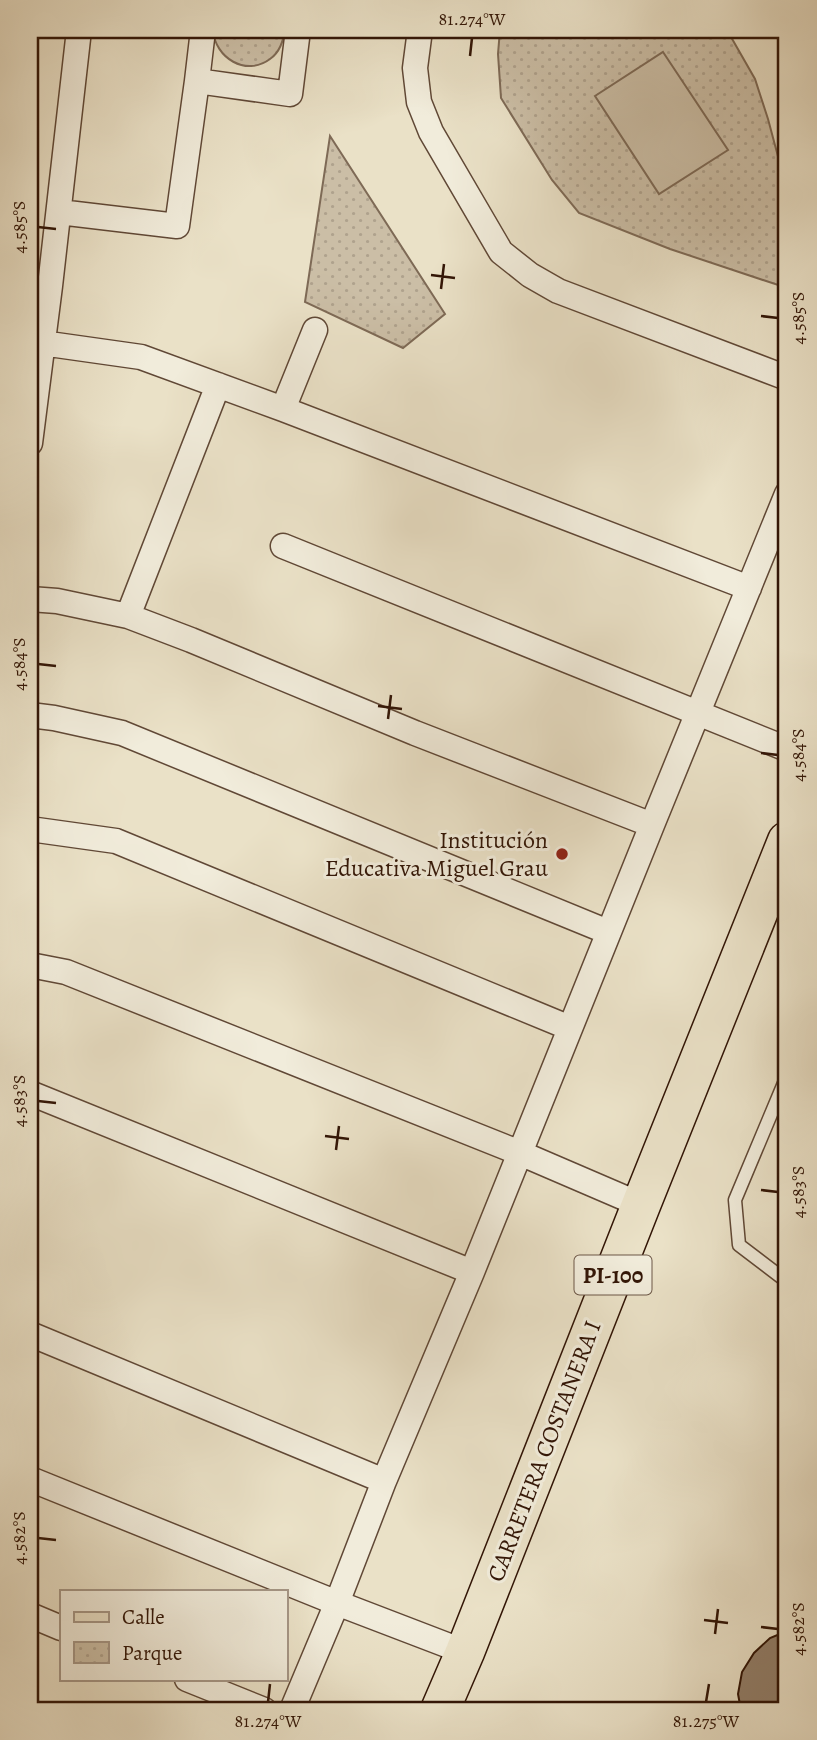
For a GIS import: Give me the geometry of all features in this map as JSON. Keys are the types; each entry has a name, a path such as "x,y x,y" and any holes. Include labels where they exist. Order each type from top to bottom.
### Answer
{"main road":[{"name":"CARRETERA COSTANERA I","path":"440,1710 787,841"}],"street":[{"path":"30,443 38,352 40,284 59,212 79,30"},
{"path":"59,212 177,226 203,30"},
{"path":"197,81 290,93 298,30"},
{"path":"420,30 415,68 419,102 431,132 500,252 530,275 558,291 787,378"},
{"path":"283,409 315,330"},
{"path":"38,352 141,357 749,588"},
{"path":"128,616 219,385"},
{"path":"292,1710 787,494"},
{"path":"283,546 787,749"},
{"path":"30,599 57,601 128,616 415,733 652,825"},
{"path":"30,715 122,733 608,932"},
{"path":"30,829 116,841 570,1028"},
{"path":"30,965 66,972 520,1153 641,1205"},
{"path":"30,1093 472,1272"},
{"path":"30,1335 384,1481"},
{"path":"30,1479 465,1652"},
{"path":"30,1615 60,1628"},
{"path":"189,1680 264,1710"}],"lane":[{"path":"787,1076 735,1200 739,1245 780,1277 787,1278"}],"green space":[{"path":"213,30 285,30 276,53 261,64 251,66 233,62 226,56 219,49"},
{"path":"500,30 727,30 755,79 787,190 781,286 670,249 579,213 552,180 501,98 498,54"},
{"path":"663,52 728,150 659,194 595,96"},
{"path":"330,136 445,314 403,348 305,302"}],"building":[{"path":"787,1631 787,1710 741,1710 738,1694 742,1672 754,1653 770,1638"}],"place":[{"name":"Institución Educativa Miguel Grau","path":"562,854"}]}
